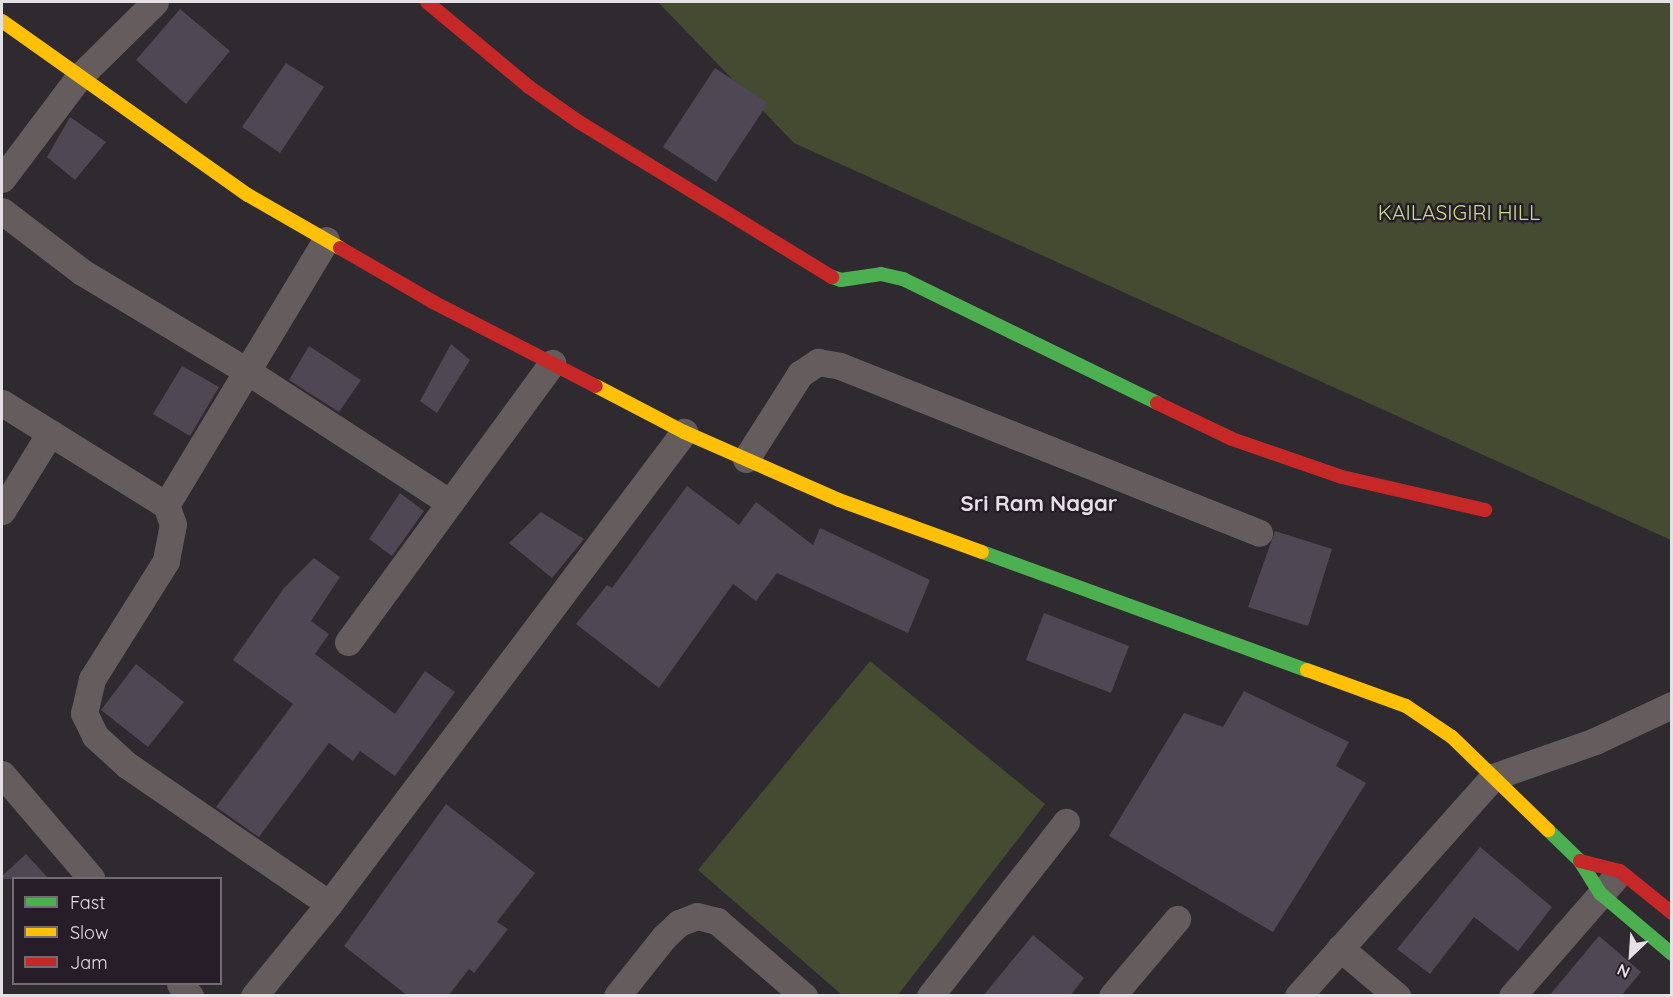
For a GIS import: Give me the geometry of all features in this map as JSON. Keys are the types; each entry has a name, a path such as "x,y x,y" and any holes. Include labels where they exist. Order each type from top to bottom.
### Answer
{"street":[{"path":"2,179 78,78 154,2"},
{"path":"427,2 529,87 571,116 828,275 841,280 881,274 898,277 1243,444 1342,477 1485,510"},
{"path":"2,21 78,78 248,195 552,363 684,432 839,500 1011,564 1396,701 1452,737 1580,861 1600,894 1671,954"},
{"path":"2,211 82,272 247,371 450,503"},
{"path":"166,505 326,240"},
{"path":"746,459 800,374 818,362 840,366 1259,533"},
{"path":"348,642 552,363"},
{"path":"2,403 166,505 173,524 166,561 92,679 84,713 95,736 127,765 329,904"},
{"path":"254,996 329,904 684,432"},
{"path":"2,511 50,433"},
{"path":"1298,996 1493,777 1595,741 1671,705"},
{"path":"2,774 89,877"},
{"path":"930,996 1066,822"},
{"path":"1580,861 1620,871 1671,913"},
{"path":"1512,996 1620,871"},
{"path":"617,996 664,938 679,923 697,916 717,921 804,996"},
{"path":"1112,996 1177,919"},
{"path":"1340,948 1397,996"}],"green space":[{"name":"KAILASIGIRI HILL","path":"658,2 1671,2 1671,540 794,143"},
{"path":"870,661 1045,804 898,995 842,995 698,870"}],"building":[{"path":"180,9 230,51 186,104 136,60"},
{"path":"286,63 324,87 280,153 242,127"},
{"path":"715,68 768,103 716,182 663,147"},
{"path":"70,117 106,142 75,180 47,157"},
{"path":"451,344 470,360 437,413 420,401"},
{"path":"309,346 361,380 339,412 289,380"},
{"path":"182,366 219,387 190,436 153,414"},
{"path":"687,486 739,525 756,502 813,545 820,528 930,580 908,633 777,573 756,601 733,584 659,688 576,624 607,585 612,588"},
{"path":"400,493 424,511 392,556 369,539"},
{"path":"541,512 584,539 552,578 509,543"},
{"path":"1275,531 1332,549 1308,626 1248,607"},
{"path":"314,558 340,577 311,621 329,634 315,654 395,714 425,671 455,692 395,776 360,751 353,761 329,743 259,837 216,807 293,704 233,660 284,588"},
{"path":"1044,613 1129,646 1111,693 1026,660"},
{"path":"136,664 184,702 148,747 101,710"},
{"path":"1244,691 1349,742 1336,766 1366,783 1273,932 1109,836 1184,713 1223,727"},
{"path":"446,804 535,873 497,922 508,929 474,973 469,969 448,996 408,996 344,946"},
{"path":"1480,847 1552,907 1518,951 1474,917 1430,974 1397,949"},
{"path":"26,854 47,877 2,879 2,876"},
{"path":"1033,935 1084,978 1070,996 983,996"},
{"path":"1599,936 1641,972 1621,996 1549,996"}],"traffic: fast":[{"path":"832,277 841,280 881,274 903,279 1157,403"},
{"path":"982,552 1307,670"},
{"path":"1548,830 1580,861 1601,894 1672,954"}],"traffic: slow":[{"path":"2,21 248,195 340,248"},
{"path":"596,386 684,432 839,500 982,552"},
{"path":"1307,670 1406,706 1452,737 1548,830"}],"traffic: jam":[{"path":"427,2 529,87 579,122 832,277"},
{"path":"340,248 433,302 596,386"},
{"path":"1157,403 1232,439 1342,477 1485,510"},
{"path":"1580,861 1620,871 1672,913"}],"district":[{"name":"Sri Ram Nagar","path":"1039,504"}]}
